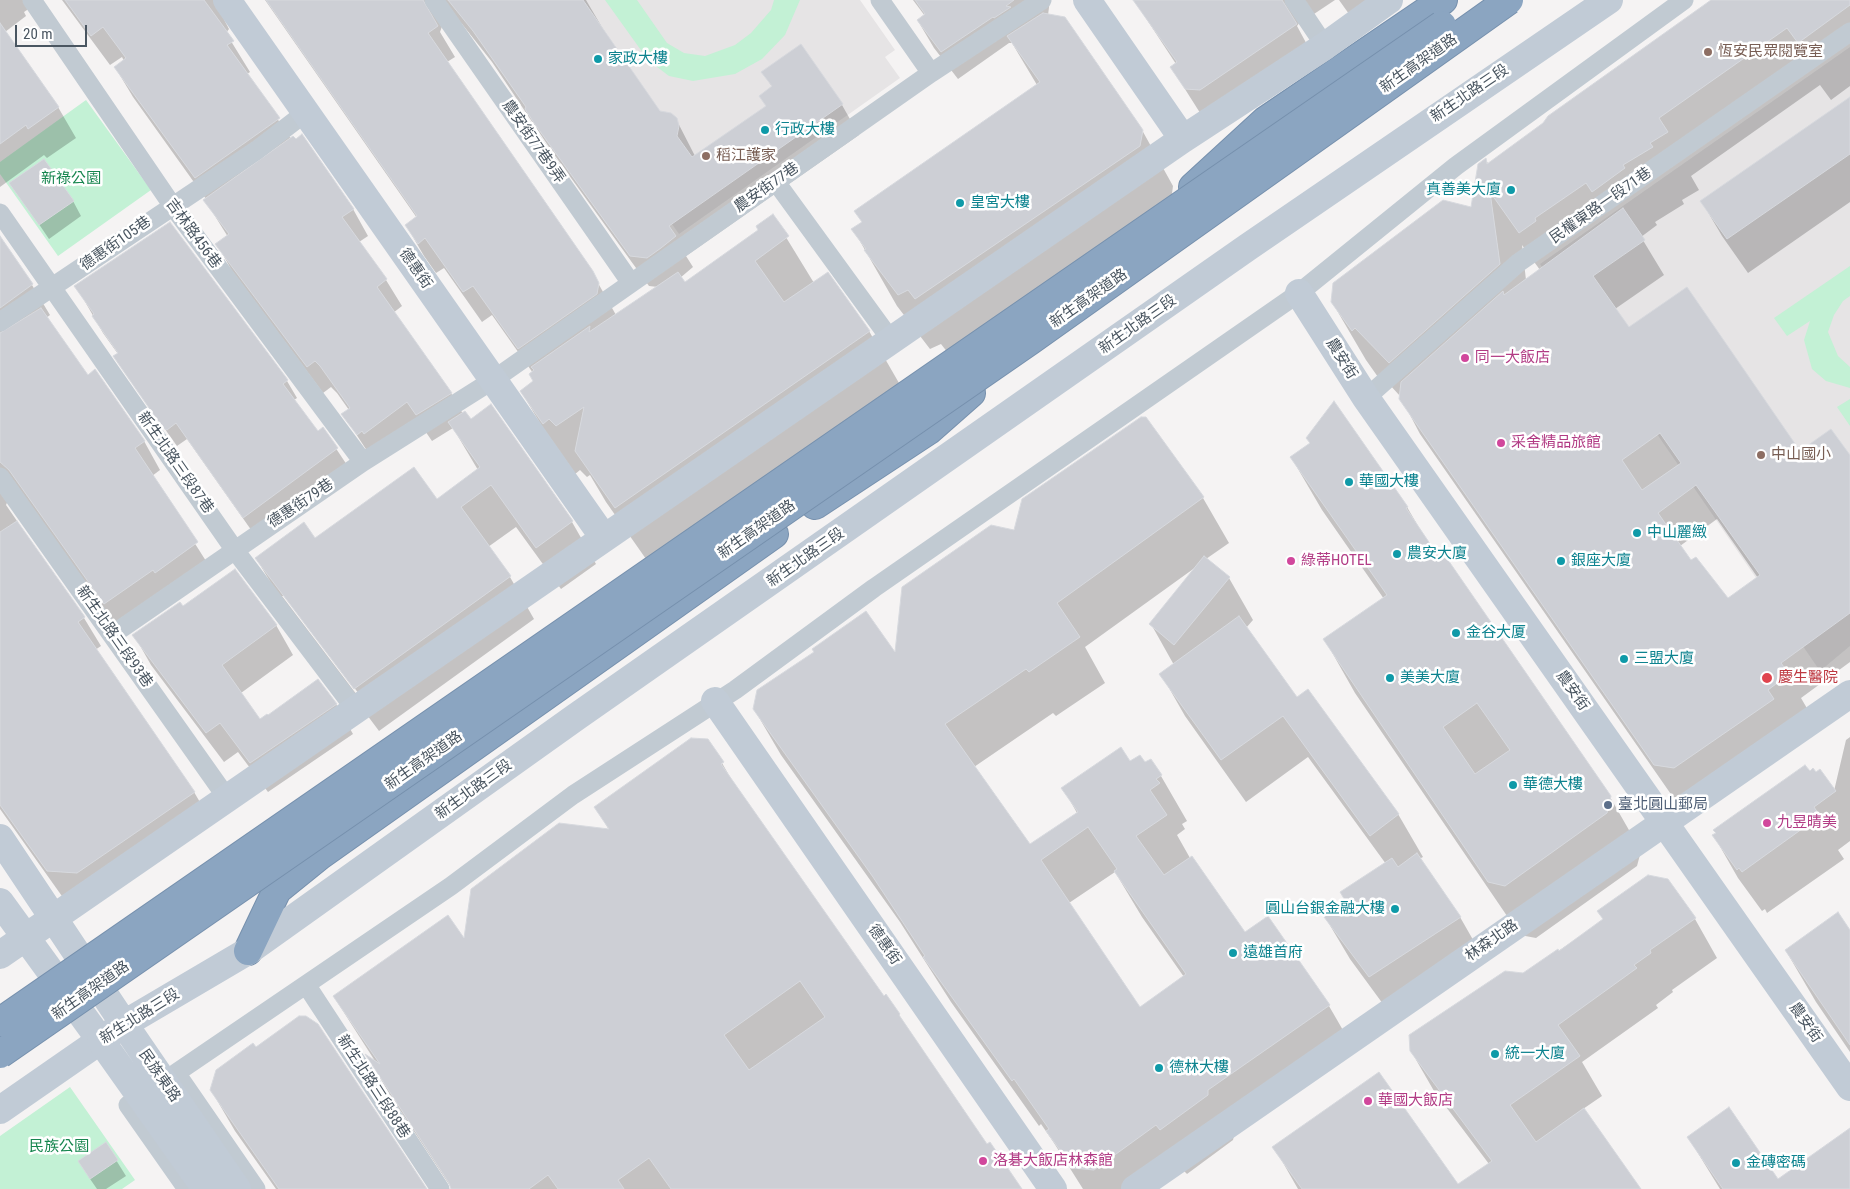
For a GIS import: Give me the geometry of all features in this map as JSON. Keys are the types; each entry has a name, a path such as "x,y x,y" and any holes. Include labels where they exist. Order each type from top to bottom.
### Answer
{"highway":[{"path":"1155,222 1265,121 1443,0"},
{"name":"新生高架道路","path":"0,1022 1478,0"},
{"name":"新生高架道路","path":"0,1054 1031,340 1509,0"},
{"path":"248,951 277,890 319,856 815,505 929,430 1031,340"}],"street":[{"name":"吉林路456巷","path":"32,0 172,205 363,462"},
{"name":"德惠街","path":"227,0 604,538"},
{"name":"農安街77巷9弄","path":"434,0 631,283"},
{"path":"880,0 931,73"},
{"name":"農安街77巷","path":"493,380 931,73 1042,0"},
{"path":"1086,0 1183,139"},
{"path":"1294,0 1325,46"},
{"path":"0,955 1183,139 1325,46 1389,0"},
{"name":"新生北路三段","path":"0,1110 124,1024 248,951 576,716 1264,236 1609,0"},
{"path":"256,1189 176,1073 307,986 451,886 573,795 750,680 874,588 1299,293 1456,166 1684,0"},
{"name":"民權東路一段71巷","path":"1366,398 1518,263 1850,32"},
{"name":"德惠街105巷","path":"0,322 172,205 257,150 305,113"},
{"path":"776,182 891,340"},
{"name":"新生北路三段87巷","path":"0,213 234,549 355,709"},
{"name":"農安街","path":"1299,293 1366,398 1850,1087"},
{"name":"德惠街79巷","path":"112,635 234,549 363,462 493,380"},
{"name":"新生北路三段93巷","path":"0,477 226,798"},
{"name":"林森北路","path":"1135,1189 1850,694"},
{"name":"德惠街","path":"715,702 1053,1189"},
{"name":"民族東路","path":"0,838 237,1189"},
{"name":"民族東路","path":"0,902 101,1040 206,1189"},
{"name":"新生北路三段88巷","path":"307,986 440,1189"},
{"path":"128,1105 187,1189"}],"shaded area":[{"name":"稻江護家","path":"513,0 860,0 895,50 885,57 900,78 679,234"},
{"name":"中山國小","path":"1850,47 1850,646 1820,671 1540,264"}],"green space":[{"path":"605,0 637,0 667,43 684,53 705,56 735,45 751,33 771,10 774,0 800,0 785,35 762,59 735,74 693,81 669,76 648,60"},
{"name":"新祿公園","path":"86,100 151,190 58,256 0,174 0,162"},
{"path":"1850,266 1850,296 1843,301 1834,315 1828,332 1838,356 1850,367 1850,388 1826,381 1812,369 1804,340 1810,321 1787,336 1774,318"},
{"path":"1850,399 1850,426 1837,407"},
{"name":"民族公園","path":"70,1087 135,1180 122,1189 0,1189 0,1136"}],"building":[{"path":"65,0 204,0 234,41 227,45 280,118 195,178 114,67 126,58 103,27 91,36"},
{"path":"266,0 423,0 438,26 428,33 593,271 599,283 597,294 518,349 473,286 463,292 425,238 418,244 405,225 417,216"},
{"path":"448,0 583,0 660,111 671,113 677,118 679,126 677,136 692,157 766,106 759,96 772,86 761,72 801,44 843,104 669,226 676,236 647,258 630,256 534,123 525,109 526,107 473,31"},
{"path":"915,0 1014,0 1006,6 1011,7 941,52 917,20 925,14"},
{"path":"1133,0 1282,0 1297,24 1200,90 1185,89 1170,67 1177,62"},
{"path":"1711,0 1850,0 1850,5 1798,43 1787,28 1659,118 1668,132 1650,143 1653,147 1623,165 1625,168 1592,192 1586,183 1535,218 1536,221 1519,233 1490,192 1500,264 1389,363 1355,328 1352,331 1331,302 1333,283 1443,200 1471,207 1478,164 1486,158 1487,164 1543,123 1548,116"},
{"name":"皇宮大樓","path":"1043,13 1065,17 1143,130 1140,146 915,299 908,290 898,295 864,250 866,249 851,229 862,222 854,211 1040,82 1007,36"},
{"path":"0,23 59,107 28,129 26,125 0,144"},
{"path":"1850,97 1850,154 1727,239 1700,201"},
{"path":"302,134 354,209 342,217 387,279 377,287 452,393 416,415 407,402 364,434 362,431 357,435 341,414 350,408 320,366 315,361 307,367 215,244 229,234 203,200 293,136 296,139"},
{"path":"44,159 74,201 39,225 9,183"},
{"path":"1623,208 1645,240 1593,276 1629,327 1687,287 1800,451 1831,429 1850,455 1850,613 1781,663 1789,674 1768,690 1774,699 1674,768 1654,765 1399,399 1401,382 1503,291 1504,295","holes":["1660,433 1681,463 1642,490 1622,460","1696,485 1760,575 1728,598 1696,557 1691,560 1658,513"]},
{"path":"773,214 789,236 755,261 784,302 828,272 870,331 615,508 575,451 584,407 556,426 549,419 543,424 520,391 533,381 529,374 534,370 531,367 590,326 589,332 678,272 685,282 758,230 756,226"},
{"path":"170,222 288,380 283,384 318,431 323,427 338,448 243,518 176,423 167,430 163,428 113,356 118,353 74,286"},
{"path":"0,236 33,284 0,308"},
{"path":"41,308 88,375 95,369 145,441 135,448 198,542 155,573 153,570 104,604 9,470 0,462 0,333"},
{"path":"1334,401 1408,507 1406,508 1441,560 1446,557 1611,796 1607,813 1505,886 1488,882 1323,639 1387,595 1290,457 1310,443 1306,438","holes":["1477,703 1510,750 1475,774 1443,727"]},
{"path":"491,404 573,521 536,548 491,485 461,507 511,576 354,689 255,558 304,522 315,538 414,467 437,499 480,467 448,422 465,411 471,419"},
{"path":"1141,417 1146,417 1204,497 1057,603 1080,637 1029,672 1026,669 945,724 1030,844 1078,812 1061,788 1121,747 1130,761 1140,755 1145,762 1151,759 1162,775 1156,779 1160,783 1150,790 1167,815 1136,836 1164,875 1192,856 1245,932 1268,916 1330,1005 1208,1090 1208,1095 1160,1130 1156,1125 1094,1170 1073,1168 1046,1131 1049,1129 923,957 925,956 873,877 753,709 757,690 814,652 812,649 866,611 895,652 902,587 991,525 1014,530 1022,499","holes":["1088,827 1117,869 1114,871 1186,974 1140,1007 1041,860"]},
{"path":"17,521 85,617 78,622 195,792 77,873 47,871 0,805 0,532"},
{"path":"1204,556 1230,577 1174,645 1149,624"},
{"path":"235,569 277,625 222,665 260,719 318,679 337,704 250,763 220,723 206,733 132,635 180,602 183,606"},
{"path":"1239,616 1297,697 1308,689 1399,814 1370,836 1283,716 1221,760 1159,674"},
{"path":"691,738 708,739 724,762 721,764 884,996 886,994 900,1014 987,1144 990,1142 1022,1189 671,1189 649,1158 618,1180 624,1189 558,1189 548,1175 529,1189 451,1189 449,1183 365,1054 380,1064 333,996 448,915 464,938 471,889 559,823 609,829 594,807","holes":["800,981 825,1017 749,1070 724,1035"]},
{"name":"九昱晴美","path":"1805,765 1810,771 1813,768 1816,772 1820,769 1836,791 1814,807 1820,816 1742,872 1739,868 1737,870 1712,835 1716,833 1713,830"},
{"name":"圓山台銀金融大樓","path":"1417,853 1461,917 1369,977 1324,917 1346,902 1340,892 1392,858 1398,867"},
{"path":"1648,875 1668,879 1696,918 1650,950 1651,953 1634,965 1637,968 1558,1025 1580,1056 1510,1105 1536,1142 1584,1108 1641,1189 1302,1189 1272,1147 1379,1072 1458,1184 1492,1161 1410,1051 1409,1035 1505,971 1523,973 1558,949 1559,951 1603,919 1597,911"},
{"path":"1838,912 1850,930 1850,1045 1785,950"},
{"path":"299,1016 306,1016 318,1024 427,1189 279,1189 210,1090 216,1070 253,1043 256,1047"},
{"name":"金磚密碼","path":"1729,1107 1778,1179 1850,1128 1850,1189 1723,1189 1687,1137"},
{"path":"106,1142 118,1160 90,1179 78,1161"}],"place":[{"name":"恆安民眾閱覽室","path":"1708,52"},
{"name":"家政大樓","path":"598,59"},
{"name":"行政大樓","path":"765,130"},
{"name":"稻江護家","path":"706,156"},
{"name":"真善美大廈","path":"1511,190"},
{"name":"皇宮大樓","path":"960,203"},
{"name":"同一大飯店","path":"1465,358"},
{"name":"采舍精品旅館","path":"1501,443"},
{"name":"中山國小","path":"1761,455"},
{"name":"華國大樓","path":"1349,482"},
{"name":"中山麗緻","path":"1637,533"},
{"name":"農安大廈","path":"1397,554"},
{"name":"綠蒂HOTEL","path":"1291,561"},
{"name":"銀座大廈","path":"1561,561"},
{"name":"金谷大厦","path":"1456,633"},
{"name":"三盟大廈","path":"1624,659"},
{"name":"美美大廈","path":"1390,678"},
{"name":"慶生醫院","path":"1767,678"},
{"name":"華德大樓","path":"1513,785"},
{"name":"臺北圓山郵局","path":"1608,805"},
{"name":"九昱晴美","path":"1767,823"},
{"name":"圓山台銀金融大樓","path":"1395,909"},
{"name":"遠雄首府","path":"1233,953"},
{"name":"統一大廈","path":"1495,1054"},
{"name":"德林大樓","path":"1159,1068"},
{"name":"華國大飯店","path":"1368,1101"},
{"name":"洛碁大飯店林森館","path":"983,1161"},
{"name":"金磚密碼","path":"1736,1163"}]}
